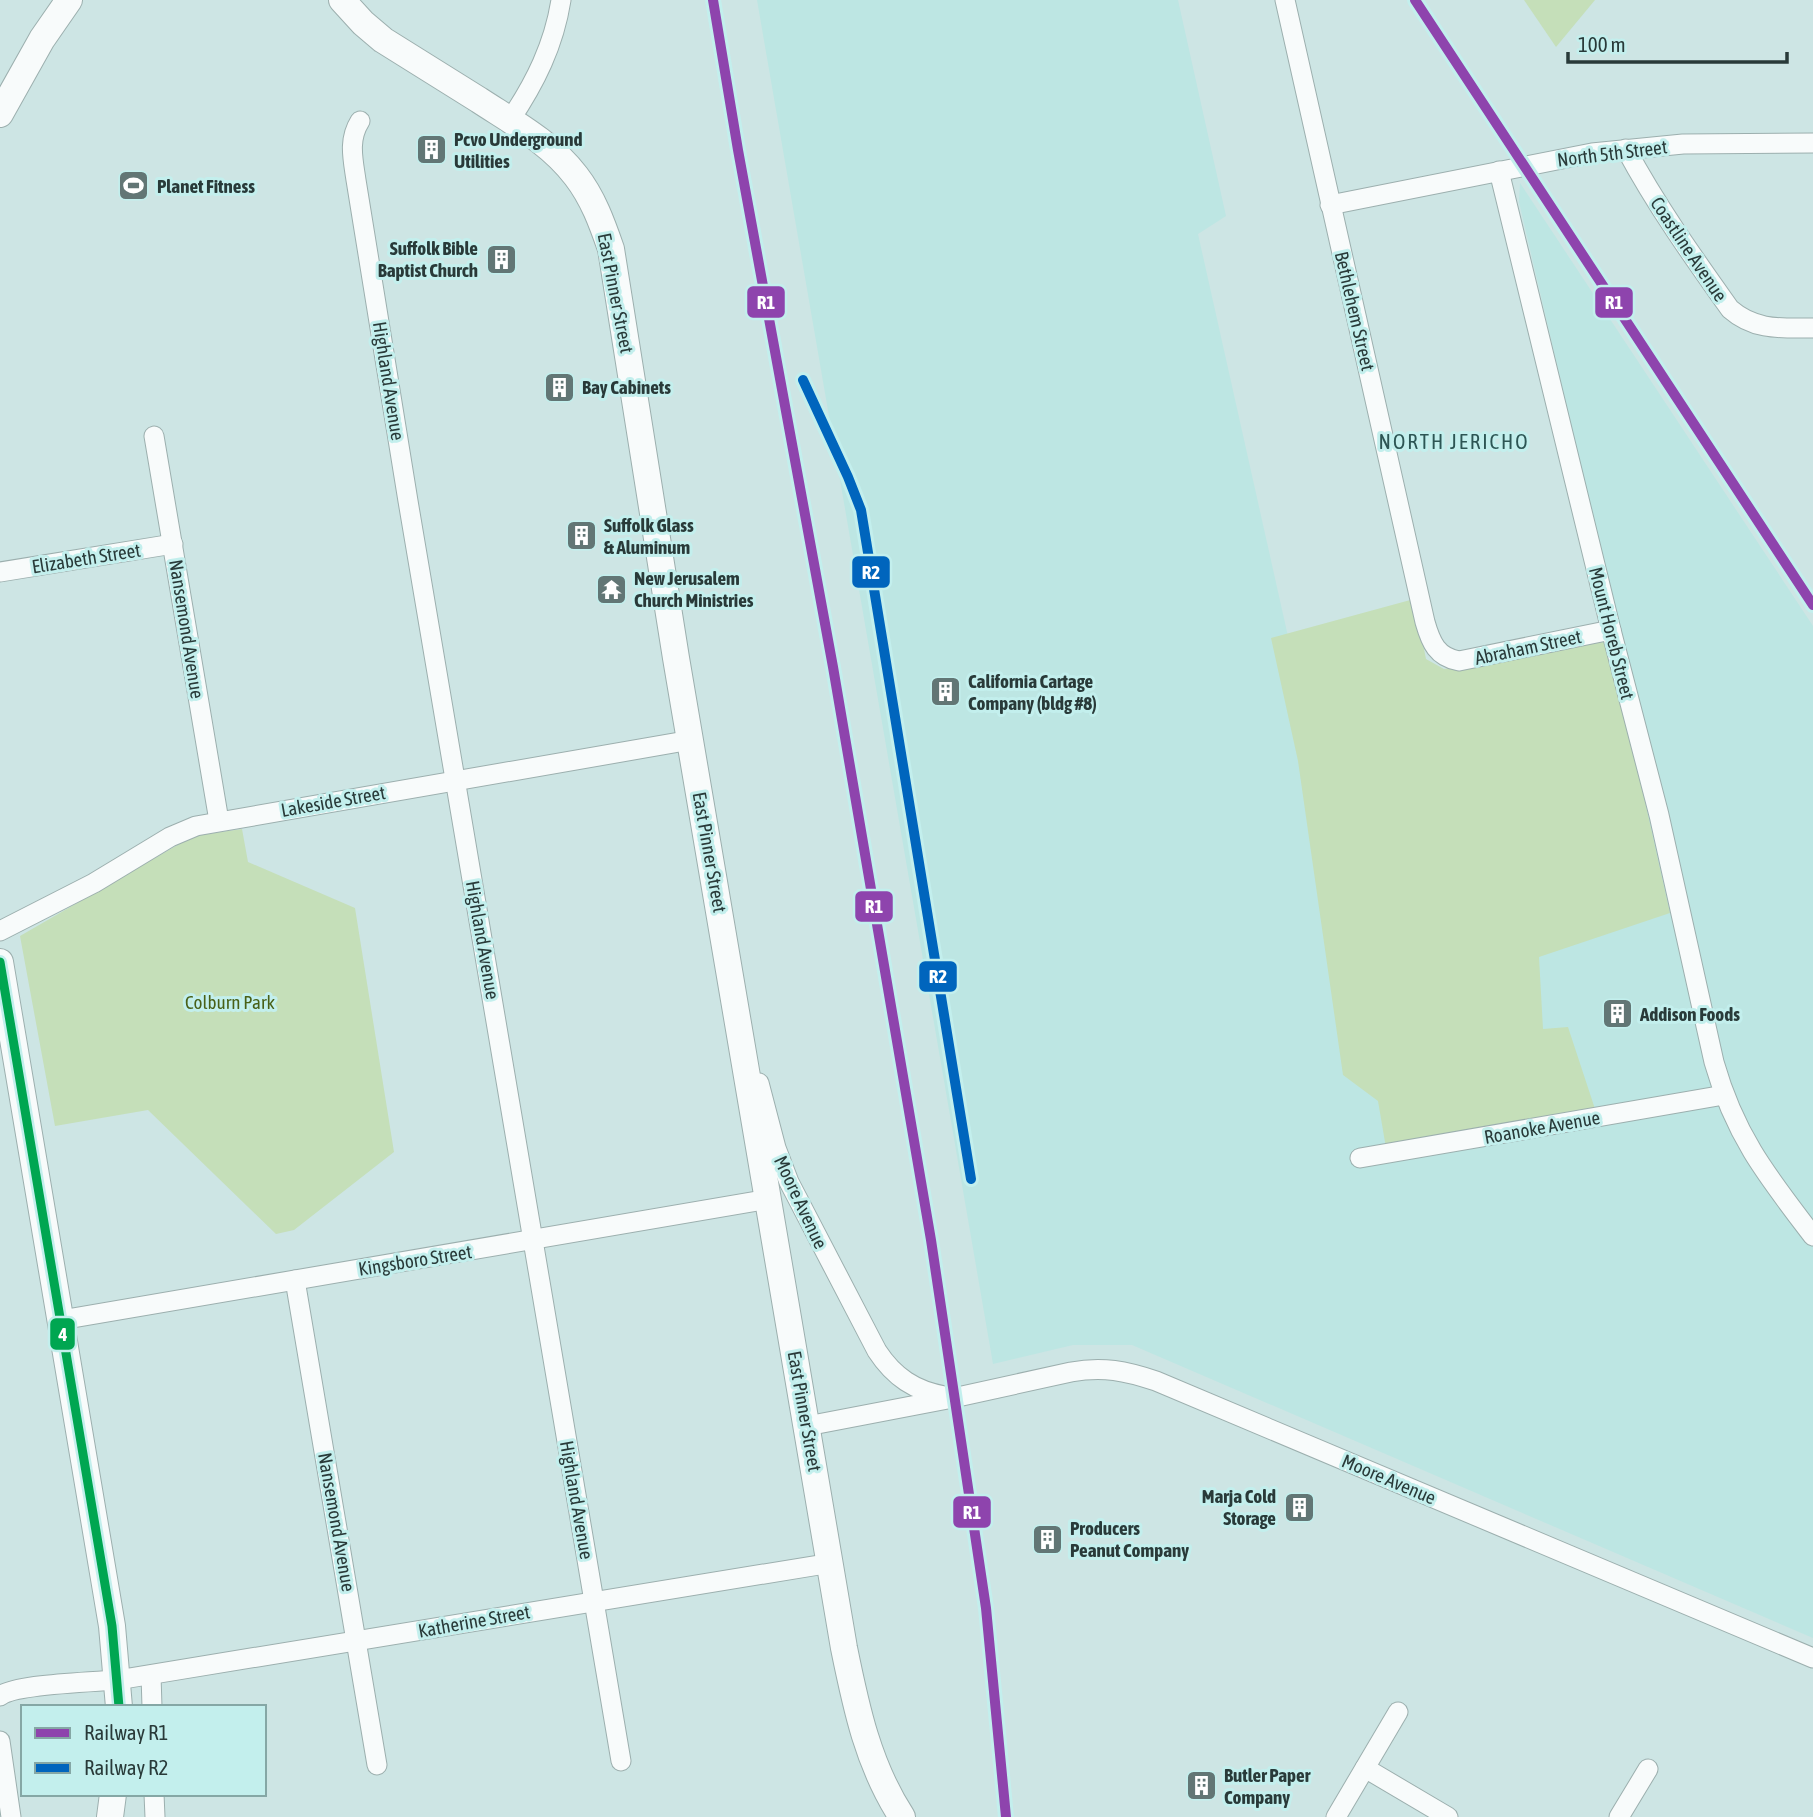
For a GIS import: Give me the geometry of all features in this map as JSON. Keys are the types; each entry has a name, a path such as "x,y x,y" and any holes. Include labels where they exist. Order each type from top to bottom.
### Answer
{"main road":[{"path":"0,114 42,39 69,0"},
{"name":"East Pinner Street","path":"342,0 383,40 539,139 559,156 591,199 611,248 691,740 858,1715 874,1763 902,1817"},
{"path":"0,962 112,1626 118,1705"},
{"path":"110,1817 113,1796"}],"street":[{"path":"510,120 541,69 552,41 561,0"},
{"name":"Bethlehem Street","path":"1285,0 1425,622"},
{"name":"Highland Avenue","path":"360,121 351,144 356,180 621,1761"},
{"name":"North 5th Street","path":"1330,205 1592,153 1683,145 1813,143"},
{"name":"Coastline Avenue","path":"1626,149 1682,241 1730,309 1741,318 1760,326 1813,328"},
{"name":"Mount Horeb Street","path":"1499,171 1659,815 1714,1062 1724,1095 1747,1145 1813,1236"},
{"name":"Nansemond Avenue","path":"154,436 219,821"},
{"name":"Elizabeth Street","path":"0,572 173,544"},
{"name":"Abraham Street","path":"1425,622 1433,646 1440,654 1460,661 1611,630"},
{"name":"Lakeside Street","path":"0,931 94,883 170,837 196,826 691,740"},
{"name":"Moore Avenue","path":"727,953 776,1148 789,1182 832,1269 877,1352 891,1370 908,1384 924,1392 953,1398"},
{"name":"Roanoke Avenue","path":"1360,1158 1724,1095"},
{"name":"Kingsboro Street","path":"61,1320 769,1199"},
{"name":"Nansemond Avenue","path":"295,1280 377,1765"},
{"name":"Moore Avenue","path":"807,1426 1090,1368 1124,1371 1156,1381 1813,1658"},
{"name":"Katherine Street","path":"0,1696 5,1692 151,1675 831,1563"},
{"path":"151,1675 152,1705"},
{"path":"1336,1817 1398,1712"},
{"path":"0,1741 11,1817"},
{"path":"1366,1768 1448,1817"},
{"path":"1619,1817 1648,1769"},
{"path":"154,1796 155,1817"}],"shaded area":[{"path":"757,0 1178,0 1226,216 1198,234 1302,699 1645,742 1519,202 1520,183 1813,626 1813,1638 1132,1345 1073,1345 993,1364"}],"green space":[{"path":"1524,0 1595,0 1556,47"},
{"path":"1414,599 1426,659 1444,669 1609,641 1670,913 1539,957 1543,1029 1568,1027 1596,1112 1386,1148 1378,1101 1343,1075 1298,761 1271,638"},
{"name":"Colburn Park","path":"242,829 248,862 355,908 394,1152 294,1230 276,1234 148,1110 55,1126 20,936 193,836"}],"rail line":[{"name":"R1","path":"713,0 833,667 931,1240 986,1608 1006,1817"},
{"name":"R1","path":"1415,0 1813,605"},
{"name":"R2","path":"803,380 861,510 971,1179"}],"transit line":[{"name":"4","path":"0,962 112,1626 119,1705"}],"place":[{"name":"Pcvo Underground Utilities","path":"431,150"},
{"name":"Planet Fitness","path":"134,186"},
{"name":"Suffolk Bible Baptist Church","path":"501,259"},
{"name":"Bay Cabinets","path":"559,387"},
{"name":"Suffolk Glass & Aluminum","path":"581,536"},
{"name":"New Jerusalem Church Ministries","path":"611,589"},
{"name":"California Cartage Company (bldg #8)","path":"945,692"},
{"name":"Addison Foods","path":"1617,1014"},
{"name":"Marja Cold Storage","path":"1299,1507"},
{"name":"Producers Peanut Company","path":"1047,1539"},
{"name":"Butler Paper Company","path":"1201,1786"}],"district":[{"name":"NORTH JERICHO","path":"1454,442"}]}
